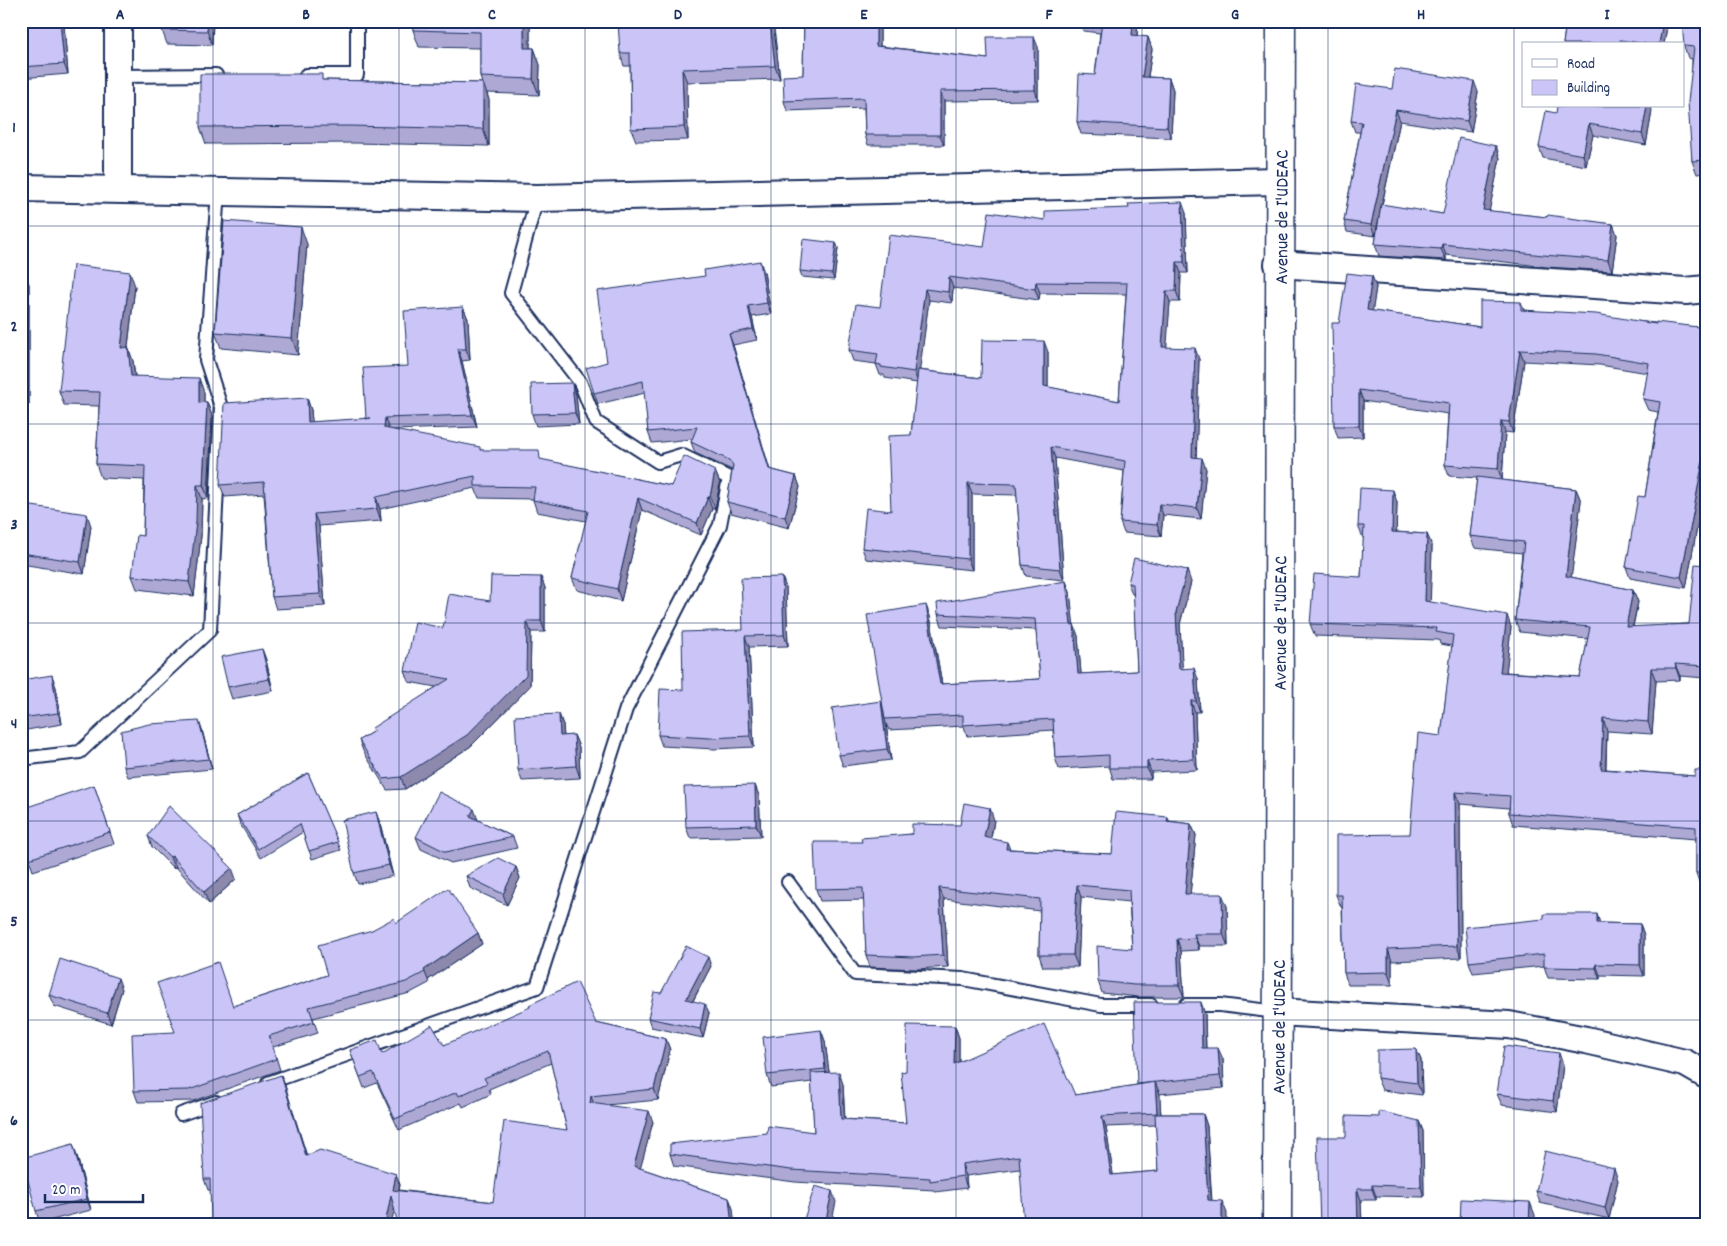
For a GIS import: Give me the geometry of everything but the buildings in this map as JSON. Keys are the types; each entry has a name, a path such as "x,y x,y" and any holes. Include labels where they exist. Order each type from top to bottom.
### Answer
{"main road":[{"name":"Avenue de I'UDEAC","path":"1277,1225 1280,21"}],"street":[{"path":"118,21 118,189"},
{"path":"21,188 537,198 1279,181"},
{"path":"1278,264 1686,291 1706,288"},
{"path":"1277,1012 1510,1025 1685,1063 1706,1075"}],"lane":[{"path":"298,75 357,75 357,21"},
{"path":"118,76 228,75"},
{"path":"21,759 80,752 210,630 221,407 206,360 218,191"},
{"path":"256,1088 537,987 626,709 720,525 729,478 681,455 658,462 596,422 580,382 511,293 537,198"},
{"path":"788,882 855,974 963,978 1102,1005 1220,1005 1277,1012"},
{"path":"181,1114 228,1098"}]}
